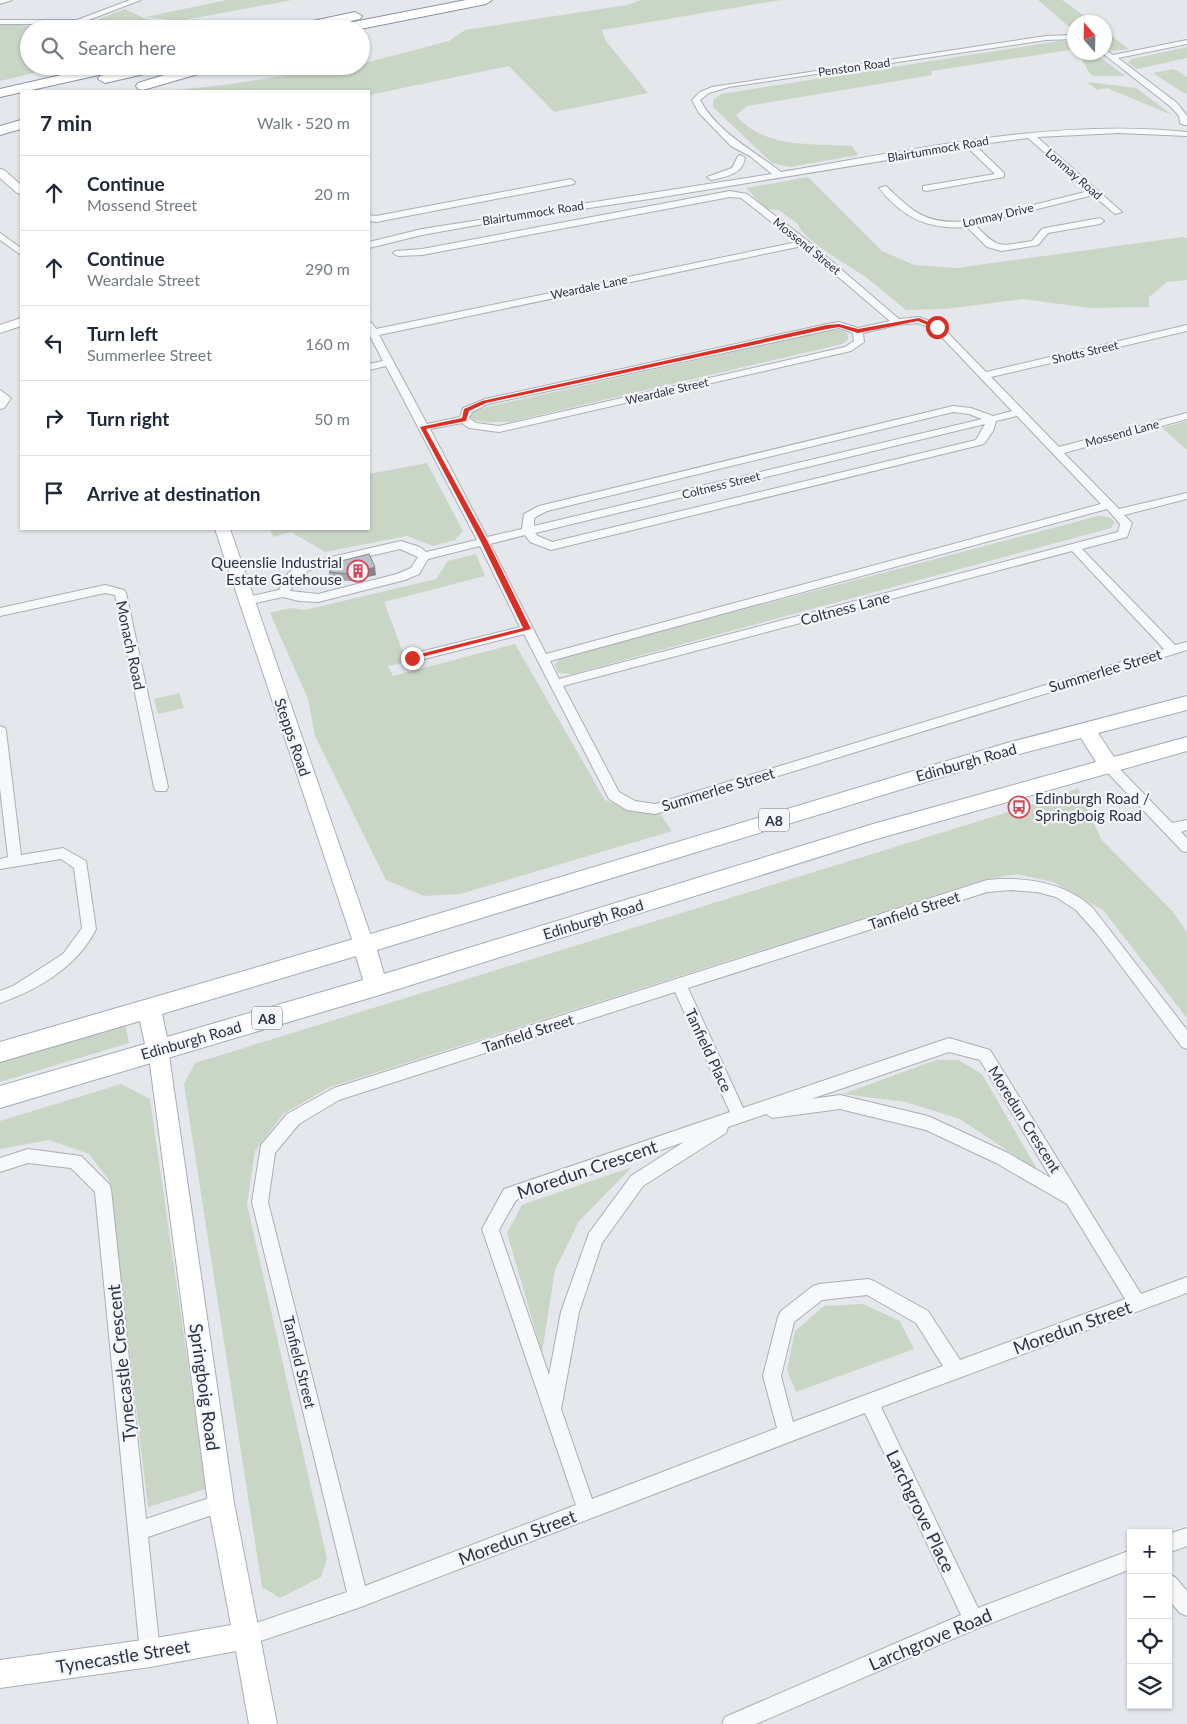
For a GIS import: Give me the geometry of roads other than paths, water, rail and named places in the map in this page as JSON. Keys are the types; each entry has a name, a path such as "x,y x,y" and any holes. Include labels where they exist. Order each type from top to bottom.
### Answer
{"highway":[{"path":"346,20 443,3 486,0"},
{"path":"370,21 443,3"},
{"path":"370,26 443,3"},
{"path":"26,90 85,75"},
{"path":"59,90 123,75"},
{"path":"132,89 179,75"},
{"path":"2,96 20,91"},
{"path":"2,96 20,99"},
{"path":"0,133 19,124"}],"main road":[{"path":"0,158 20,174"},
{"path":"0,172 20,190"},
{"path":"0,329 20,322"},
{"name":"Stepps Road","path":"222,530 364,945"},
{"name":"Edinburgh Road","path":"0,1052 364,945 848,797 1085,729 1187,703"},
{"path":"1085,729 1110,766"},
{"name":"Edinburgh Road","path":"0,1097 376,986 873,832 1187,744"},
{"path":"364,945 376,986"},
{"path":"149,1008 158,1049"},
{"name":"Springboig Road","path":"158,1049 221,1503 263,1724"},
{"name":"Tynecastle Street","path":"0,1674 150,1653 246,1636"}],"street":[{"path":"0,2 8,0"},
{"path":"83,20 137,0"},
{"path":"0,22 20,22"},
{"name":"Penston Road","path":"760,177 741,158 734,144 697,106 696,100 706,91 729,85 1046,38 1067,37"},
{"path":"1113,57 1187,42"},
{"path":"1113,57 1174,105 1183,116 1186,124"},
{"path":"1174,105 1187,111"},
{"name":"Blairtummock Road","path":"370,244 494,219 1030,135 1067,132 1150,131 1173,129 1186,124"},
{"name":"Blairtummock Road","path":"1150,131 1187,134"},
{"name":"Lonmay Road","path":"1030,135 1118,212"},
{"name":"Penston Road","path":"734,144 754,154 778,175"},
{"path":"926,188 1001,175 970,144"},
{"path":"651,188 723,175 737,168 741,158"},
{"path":"370,218 376,219 571,182"},
{"name":"Blairtummock Road","path":"388,230 489,211 651,188 728,182"},
{"name":"Lonmay Drive","path":"883,188 911,215 921,221 941,225 969,224 1094,192"},
{"name":"Mossend Street","path":"398,253 422,252 730,194 744,196 805,243 897,322"},
{"path":"969,224 990,245 1002,248 1035,242 1045,231 1100,221"},
{"path":"0,236 20,251"},
{"name":"Weardale Lane","path":"371,329 805,243"},
{"path":"897,322 919,320 937,327 1113,509"},
{"name":"Weardale Street","path":"858,331 859,342 848,349 499,429 473,426 464,419 467,410 484,402 827,327 839,325 858,331 897,322"},
{"name":"Shotts Street","path":"983,376 1187,328"},
{"name":"Summerlee Street","path":"371,329 484,542 542,659 614,795 632,806 655,808 1187,646"},
{"path":"370,367 388,363"},
{"path":"0,393 6,398 0,406"},
{"path":"953,409 971,411 992,419 988,431 980,442 961,447 552,546 534,539 528,532 528,516 552,506 953,409"},
{"name":"Coltness Street","path":"424,556 1018,412"},
{"name":"Mossend Lane","path":"1058,451 1187,416"},
{"path":"422,428 464,419"},
{"name":"Coltness Lane","path":"542,659 1113,509 1187,496"},
{"name":"Coltness Lane","path":"556,684 1123,534 1126,523 1113,509"},
{"path":"246,601 283,593 299,597 318,598 392,580 415,571 424,556 416,550 401,545 305,567 292,576 283,593"},
{"path":"1074,547 1172,650"},
{"name":"Monach Road","path":"0,612 105,589 120,593 162,787"},
{"path":"412,658 527,629"},
{"path":"0,731 15,860"},
{"path":"1110,766 1187,848"},
{"path":"1169,830 1187,824"},
{"path":"0,864 63,853 81,865 88,930 68,958 18,990 0,997"},
{"name":"Tanfield Street","path":"358,1598 260,1202 267,1150 292,1118 334,1095 987,886 1018,883 1042,888 1061,895 1080,906 1099,926 1187,1042"},
{"name":"Tanfield Place","path":"679,984 739,1116"},
{"name":"Moredun Crescent","path":"587,1510 490,1229 510,1194 949,1045 985,1055 1138,1303"},
{"name":"Moredun Crescent","path":"552,1410 570,1312 595,1238 637,1181 739,1116 840,1102 928,1123 1002,1158 1074,1200"},
{"name":"Tynecastle Crescent","path":"0,1165 28,1156 75,1161 103,1190 150,1653"},
{"name":"Moredun Street","path":"246,1636 358,1598 869,1402 1187,1285"},
{"path":"787,1434 772,1376 787,1318 819,1292 868,1287 922,1317 956,1370"},
{"name":"Larchgrove Place","path":"869,1402 973,1620"},
{"path":"138,1531 221,1503"},
{"path":"1172,1543 1187,1537"},
{"name":"Larchgrove Road","path":"732,1724 973,1620 1127,1561"},
{"path":"1172,1589 1187,1606"}],"place":[{"name":"Queenslie Industrial Estate Gatehouse","path":"358,571"},
{"name":"Edinburgh Road / Springboig Road","path":"1019,807"}]}
